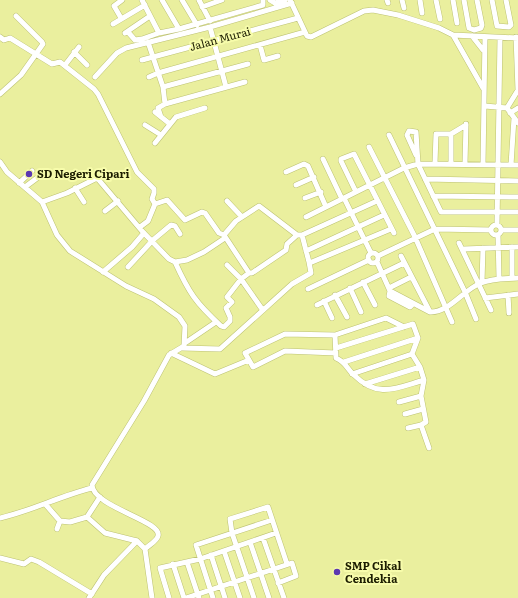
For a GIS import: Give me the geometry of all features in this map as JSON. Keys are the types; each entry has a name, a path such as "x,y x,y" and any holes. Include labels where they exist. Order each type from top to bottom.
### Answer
{"street":[{"path":"121,18 114,6 122,0"},
{"path":"162,0 179,30"},
{"path":"182,0 197,24"},
{"path":"199,0 210,20"},
{"path":"202,7 222,0"},
{"path":"150,16 126,32 131,38 139,40 159,32 179,30 263,5 263,0"},
{"path":"270,0 273,3 285,0"},
{"path":"402,0 404,8"},
{"path":"420,0 422,13"},
{"path":"436,0 440,19"},
{"path":"453,0 457,23"},
{"path":"464,0 469,28 474,30 481,28 482,24 478,0"},
{"path":"492,0 497,26 509,27 511,25 506,0"},
{"path":"113,24 143,2 159,32"},
{"path":"95,77 121,49 210,27 291,2 305,32 311,37 364,11 373,10 398,15 439,28 453,36 517,38 518,90 508,110"},
{"path":"0,94 21,76 36,54 42,42 16,16"},
{"name":"Jalan Murai","path":"142,60 298,18"},
{"path":"210,27 226,87"},
{"path":"149,77 158,73 305,32"},
{"path":"453,36 483,89"},
{"path":"472,36 483,50"},
{"path":"0,37 4,40 10,38 52,64 60,62 94,88 137,172 154,189 152,199 155,204"},
{"path":"483,164 485,106 483,89 483,50 485,37"},
{"path":"500,38 498,225 501,230"},
{"path":"148,42 163,87 164,104"},
{"path":"260,45 264,60 278,56"},
{"path":"65,65 79,47"},
{"path":"74,52 87,65"},
{"path":"163,87 248,64"},
{"path":"162,118 158,108 164,104 245,82"},
{"path":"485,106 500,107 508,110 518,108"},
{"path":"162,118 176,118 205,108"},
{"path":"508,110 518,123"},
{"path":"155,112 170,124"},
{"path":"155,143 176,118"},
{"path":"511,164 514,118"},
{"path":"145,124 161,135"},
{"path":"435,163 436,134 451,134 466,124 465,163"},
{"path":"451,134 451,164"},
{"path":"388,135 465,292 476,319"},
{"path":"369,147 415,237 452,322"},
{"path":"309,262 315,262 392,231 356,155 343,158 341,160 356,192"},
{"path":"416,155 418,164 441,212 518,212"},
{"path":"323,159 352,213 371,253 378,256"},
{"path":"0,162 4,169 42,202 57,235 67,248 77,257 126,286 154,299 179,317 185,326 184,346"},
{"path":"306,216 370,186 404,168 418,164 465,163 518,165"},
{"path":"286,172 306,164 314,177 326,207"},
{"path":"19,183 32,172"},
{"path":"25,187 41,175"},
{"path":"296,185 314,177"},
{"path":"42,202 98,179 144,233 153,240 165,257 175,262 181,262 204,252 224,237 231,226 260,206 299,235 306,251 311,273 292,284 262,309 220,349 184,346"},
{"path":"426,179 518,181"},
{"path":"75,188 84,202"},
{"path":"305,198 320,192"},
{"path":"433,196 518,197"},
{"path":"140,227 148,221 155,204 167,200 186,220 203,212 219,233 224,237 249,273"},
{"path":"105,211 118,201"},
{"path":"227,201 242,217"},
{"path":"175,262 190,294 216,322 224,327 230,321 226,308 232,302 227,297 241,278 249,273 255,272 286,250 287,244 299,235 377,201"},
{"path":"306,251 384,215"},
{"path":"128,267 153,240 173,224 180,234"},
{"path":"491,230 494,225 498,225"},
{"path":"378,256 415,237 435,230 491,230 494,234 498,235"},
{"path":"501,230 518,230"},
{"path":"499,278 498,235 501,230"},
{"path":"103,272 144,233"},
{"path":"459,243 464,249 491,310 492,297"},
{"path":"378,256 377,262 390,290 413,304 430,312 435,312 445,308 465,292 480,283 499,278 515,278 512,247"},
{"path":"464,249 518,247"},
{"path":"480,283 483,248"},
{"path":"308,289 369,260 371,253"},
{"path":"401,256 430,312"},
{"path":"369,260 373,263 377,262"},
{"path":"316,305 404,263"},
{"path":"227,265 241,278 262,309"},
{"path":"390,290 411,276"},
{"path":"403,281 415,284"},
{"path":"364,282 375,305"},
{"path":"350,288 361,312"},
{"path":"485,298 518,294"},
{"path":"336,295 347,317"},
{"path":"508,295 509,313"},
{"path":"324,301 330,316"},
{"path":"404,327 386,318 335,335 285,334 245,353 253,367 285,351 336,351 413,324 418,338 412,354"},
{"path":"0,518 46,505 61,497 92,488 171,353 184,346 216,322"},
{"path":"335,335 336,358 344,362 352,374 364,385 386,391 424,380"},
{"path":"344,362 418,338"},
{"path":"171,353 215,374 249,360"},
{"path":"408,428 421,425 426,422 421,396 424,380 420,367 412,354"},
{"path":"352,374 412,354"},
{"path":"364,385 420,367"},
{"path":"399,402 421,396"},
{"path":"405,414 424,409"},
{"path":"421,425 429,448"},
{"path":"92,488 100,497 126,514 158,529 159,534 157,539 145,549"},
{"path":"46,505 60,521 70,522 87,517 100,497"},
{"path":"254,598 232,533 230,519 267,507 287,564"},
{"path":"87,517 104,533 137,542 145,549 152,598"},
{"path":"213,598 196,545 272,520"},
{"path":"57,529 60,521"},
{"path":"169,598 160,569 173,564 187,562 224,551 276,533"},
{"path":"263,538 284,598"},
{"path":"0,558 23,564 31,559 91,596 104,575 137,542"},
{"path":"250,542 268,598"},
{"path":"224,551 240,598"},
{"path":"211,555 225,598"},
{"path":"187,562 198,596"},
{"path":"173,564 185,598 198,596 221,586 293,563 297,575 278,583"}],"place":[{"name":"SD Negeri Cipari","path":"29,174"},
{"name":"SMP Cikal Cendekia","path":"337,572"}]}
